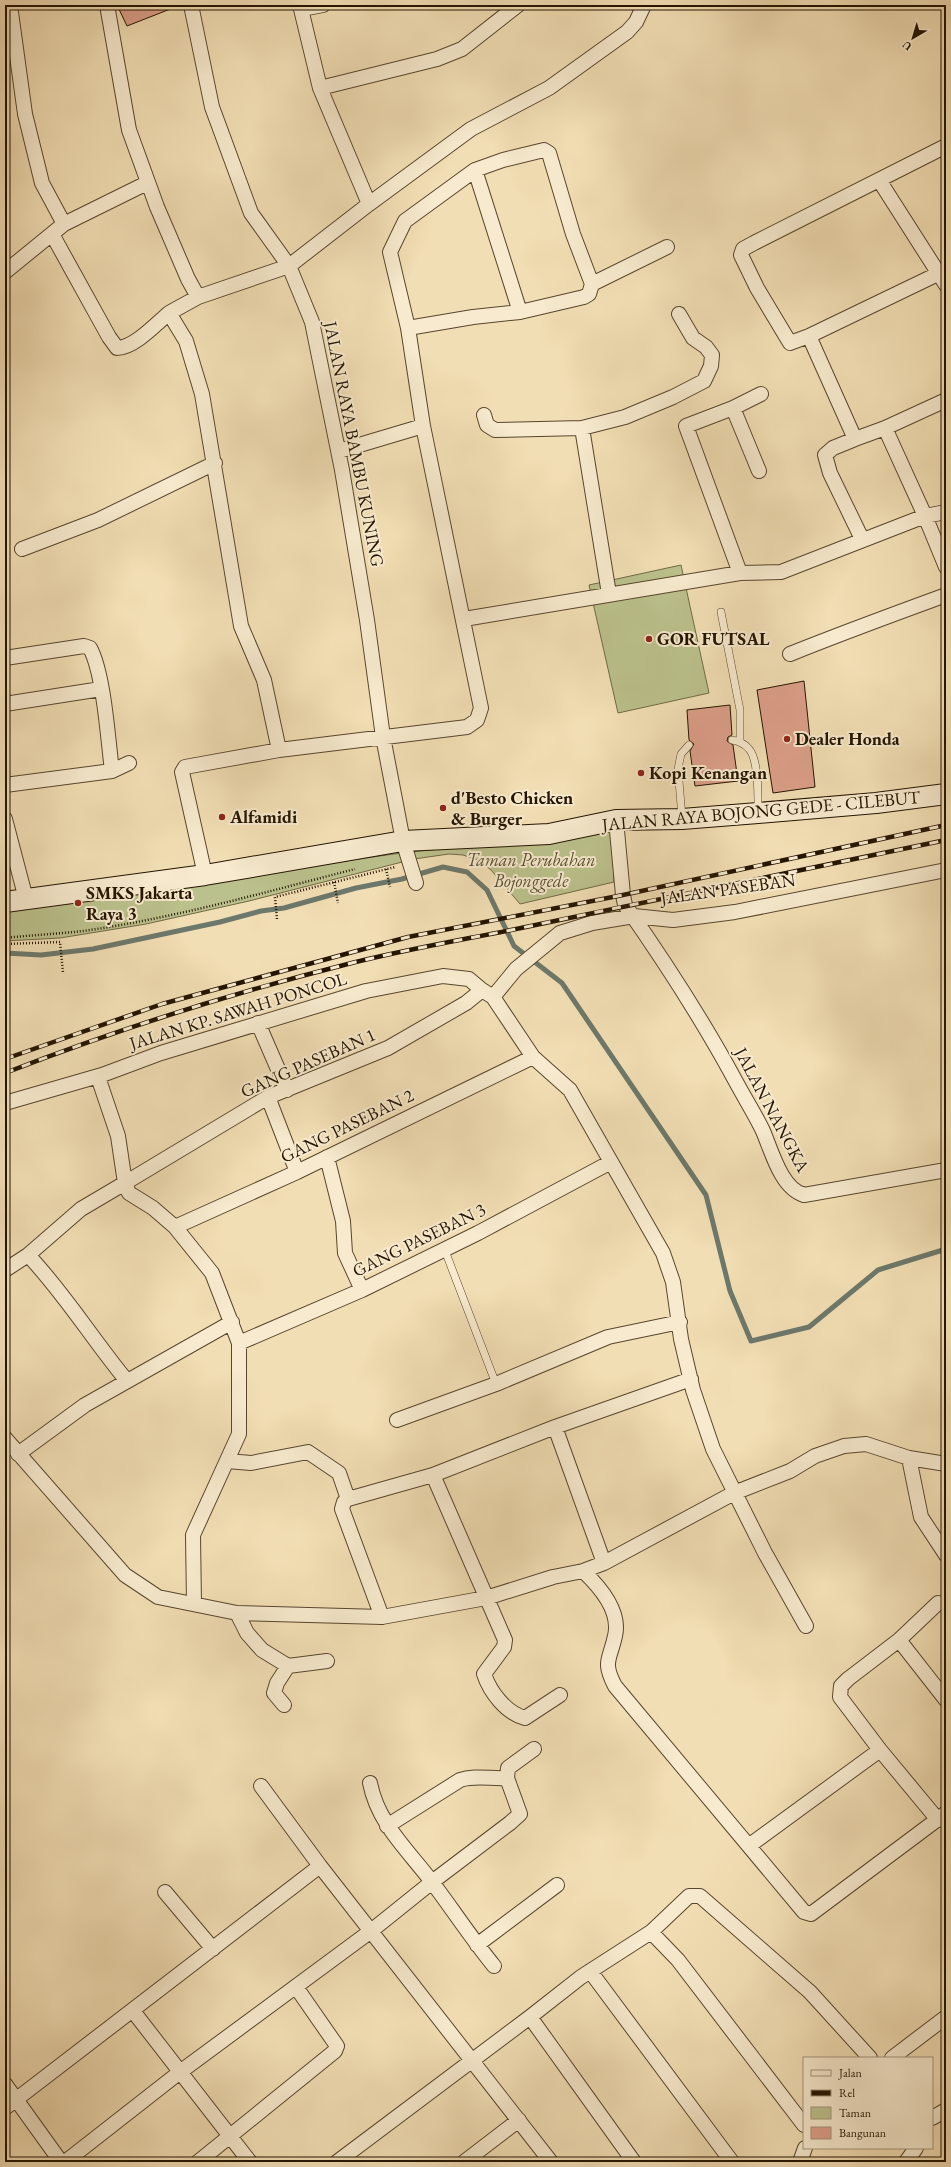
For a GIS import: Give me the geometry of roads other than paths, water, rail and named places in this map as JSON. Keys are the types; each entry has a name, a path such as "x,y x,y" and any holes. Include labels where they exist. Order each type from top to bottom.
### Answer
{"main road":[{"name":"JALAN RAYA BOJONG GEDE - CILEBUT","path":"5,902 205,875 403,841 549,834 616,820 682,819 876,803 946,794"}],"street":[{"path":"10,5 25,114 42,183 64,224"},
{"path":"107,5 129,130 147,183 188,279 198,297"},
{"name":"JALAN RAYA BAMBU KUNING","path":"190,5 212,107 251,213 289,266 312,322 339,451 367,620 383,737 403,841 416,883"},
{"path":"323,5 301,7 320,88 369,204"},
{"path":"320,88 437,59 462,49 518,5"},
{"path":"52,234 109,337 117,348 124,348 172,318 198,297 289,266 369,204 471,129 549,88 626,32 636,22 644,5"},
{"path":"880,180 944,276 790,343 743,263 741,255 743,249 946,146"},
{"path":"205,875 182,772 185,767 279,750 467,727 477,720 481,708 464,619 423,426 408,328 390,252 405,221 475,170 503,160 544,150 549,153 573,234 592,284 589,294 584,297 520,312 473,317 408,328"},
{"path":"475,170 520,312"},
{"path":"5,272 64,224 147,183"},
{"path":"592,284 667,247"},
{"path":"484,415 488,425 495,430 582,428 625,417 673,397 704,381 711,366 712,355 706,347 693,338 679,314"},
{"path":"172,318 186,341 202,394 241,626 264,680 279,750"},
{"path":"809,336 855,439"},
{"path":"740,573 686,426 733,408 761,394"},
{"path":"862,539 830,472 825,455 833,448 885,428 946,400"},
{"path":"733,408 759,470"},
{"path":"339,451 423,426"},
{"path":"582,428 608,594"},
{"path":"885,428 925,516 946,568"},
{"path":"22,549 98,520 214,463"},
{"path":"464,619 740,573 781,572 862,539 925,516 946,512"},
{"path":"790,654 862,625 887,618 946,595"},
{"path":"5,658 84,646 90,648 101,689 112,771"},
{"path":"5,704 101,689"},
{"path":"5,784 112,771 129,763"},
{"path":"5,819 26,899"},
{"name":"JALAN NANGKA","path":"616,820 625,905 665,960 701,1019 761,1128 781,1173 795,1192 804,1195 946,1170"},
{"name":"JALAN PASEBAN","path":"487,994 560,933 592,923 634,916 673,920 735,912 946,870"},
{"name":"JALAN KP. SAWAH PONCOL","path":"5,1103 98,1077 162,1054 258,1023 366,992 443,976 469,979 487,994"},
{"path":"487,994 533,1057 570,1090 663,1254 673,1282 680,1322 681,1339 691,1379 713,1449 765,1553 806,1626"},
{"name":"GANG PASEBAN 1","path":"5,1270 28,1255 81,1209 268,1097 388,1048 466,1003 487,994"},
{"path":"258,1023 287,1090"},
{"name":"GANG PASEBAN 2","path":"175,1227 297,1172 533,1057"},
{"path":"98,1077 118,1136 125,1183 129,1193 153,1208 175,1227 212,1273 239,1343 239,1434 193,1535 194,1604"},
{"path":"268,1097 297,1172"},
{"path":"327,1157 343,1221 345,1253 362,1290"},
{"name":"GANG PASEBAN 3","path":"239,1343 362,1290 444,1248 478,1233 611,1162"},
{"path":"28,1255 61,1294 98,1345 127,1381"},
{"path":"18,1454 85,1405 232,1322"},
{"path":"396,1420 496,1384 608,1337 680,1322"},
{"path":"382,1617 342,1509 344,1502 348,1499 433,1475 555,1428 691,1379"},
{"path":"555,1428 604,1563"},
{"path":"5,1438 125,1574 158,1597 237,1613 382,1617 486,1598 553,1577 583,1571 604,1563 734,1493 790,1471 815,1456 844,1446 866,1444 910,1458 946,1464"},
{"path":"227,1461 251,1463 308,1452 339,1473 348,1499"},
{"path":"910,1458 921,1517 946,1554"},
{"path":"433,1475 505,1640 504,1647 484,1674 488,1687 500,1701 518,1716 525,1718 560,1695"},
{"path":"583,1571 606,1597 614,1617 616,1634 607,1665 609,1674 615,1686 750,1845 796,1904 804,1912 811,1914 942,1817 880,1750 840,1697 841,1686 848,1679 900,1640 938,1603"},
{"path":"237,1613 247,1633 262,1650 288,1666 326,1661"},
{"path":"900,1640 946,1700"},
{"path":"284,1705 274,1693 274,1688 288,1666"},
{"path":"65,2162 180,2072 371,1931 432,1882 510,1823 520,1814 507,1778 508,1768 534,1749"},
{"path":"750,1845 880,1750"},
{"path":"387,1826 460,1780 469,1776 485,1779 507,1778"},
{"path":"370,1783 374,1801 387,1826 432,1882 477,1945 494,1966"},
{"path":"261,1786 320,1866 551,2162"},
{"path":"5,2108 320,1866"},
{"path":"477,1945 557,1885"},
{"path":"165,1892 213,1949"},
{"path":"337,2162 590,1971 651,1932 689,1896 700,1896 810,1992 869,2057"},
{"path":"651,1932 678,1960 803,2124"},
{"path":"590,1971 732,2162"},
{"path":"198,2162 231,2137 334,2051 337,2046 296,1987"},
{"path":"133,2011 250,2162"},
{"path":"530,2017 634,2162"},
{"path":"893,2057 946,2017"},
{"path":"5,2084 61,2162"},
{"path":"933,2117 946,2110"},
{"path":"464,2162 519,2120"},
{"path":"800,2162 805,2149"},
{"path":"906,2162 915,2149"}],"lane":[{"path":"721,612 740,710 736,741 750,749 758,778 758,813"},
{"path":"682,819 678,769 681,754 689,745"},
{"path":"444,1248 496,1384"}],"waterway":[{"path":"5,953 41,955 93,949 220,922 261,911 284,908 356,888 402,879 443,867 467,872 487,890 514,946 562,983 706,1195 730,1291 751,1341 809,1327 878,1270 946,1249"}],"railway":[{"path":"5,1059 162,1004 408,937 623,895 946,825"},
{"path":"5,1073 89,1042 173,1014 258,988 344,965 410,950 946,840"}],"place":[{"name":"GOR FUTSAL","path":"649,639"},
{"name":"Dealer Honda","path":"787,739"},
{"name":"Kopi Kenangan","path":"641,773"},
{"name":"d'Besto Chicken & Burger","path":"443,808"},
{"name":"Alfamidi","path":"222,817"},
{"name":"SMKS Jakarta Raya 3","path":"78,903"}],"park label":[{"name":"Taman Perubahan Bojonggede","path":"531,870"}]}
